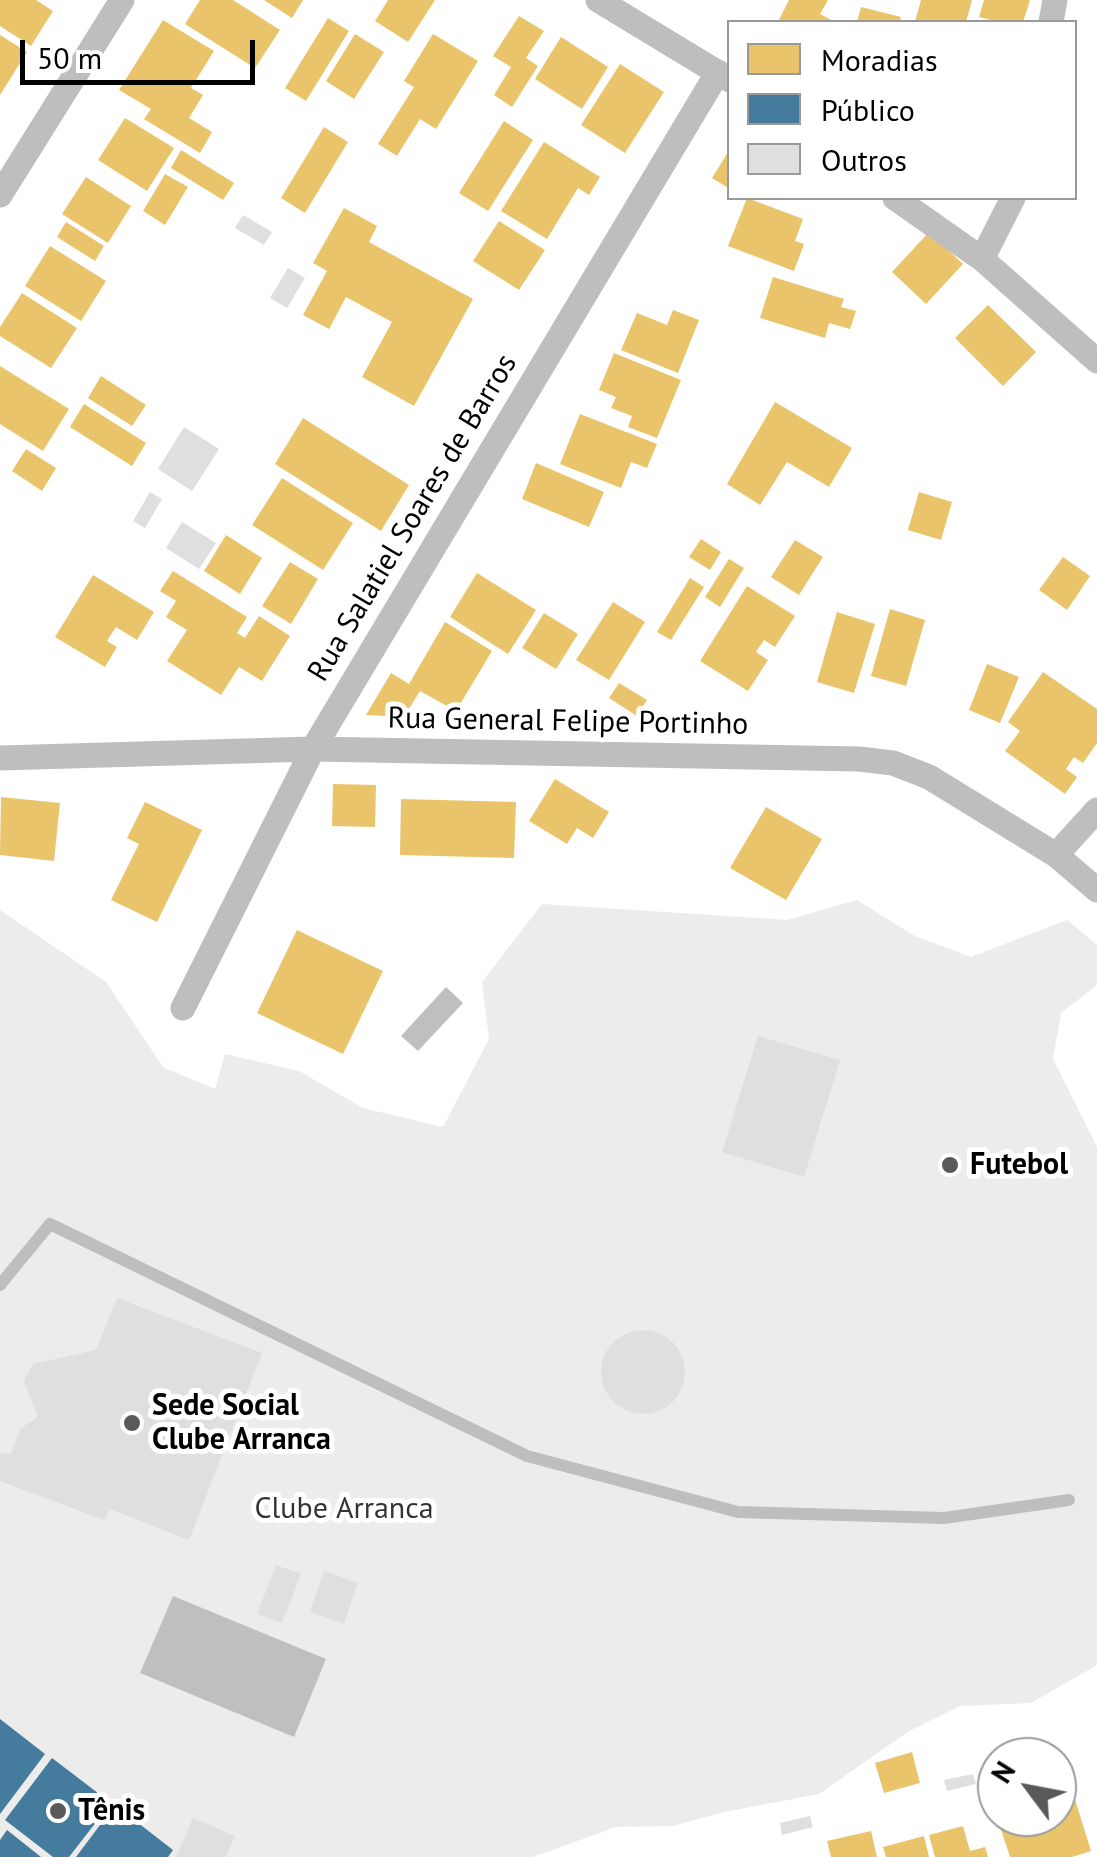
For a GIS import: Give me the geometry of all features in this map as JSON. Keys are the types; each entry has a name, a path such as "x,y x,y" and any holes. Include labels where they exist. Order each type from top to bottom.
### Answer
{"street":[{"path":"0,195 122,0"},
{"path":"598,0 724,76"},
{"name":"Rua Salatiel Soares de Barros","path":"183,1008 313,750 724,76"},
{"path":"898,200 982,259 1097,362"},
{"path":"982,259 1012,200"},
{"name":"Rua General Felipe Portinho","path":"0,758 313,750 859,759 893,763 929,777 1056,854 1097,890"},
{"path":"1056,854 1097,810"}],"lane":[{"path":"0,1285 50,1224 528,1456 738,1512 944,1518 1069,1500"}],"green space":[{"name":"Clube Arranca","path":"857,900 915,936 971,957 1067,920 1097,945 1097,985 1061,1013 1053,1059 1097,1147 1097,1665 1031,1703 960,1706 909,1731 819,1794 673,1826 616,1827 533,1857 0,1857 0,910 106,982 163,1067 215,1089 225,1054 299,1071 363,1108 443,1127 489,1039 482,982 542,904 787,920"}],"shaded area":[{"path":"446,987 463,1003 418,1051 401,1036"},
{"path":"173,1596 326,1659 294,1737 140,1673"}],"building: Moradias":[{"path":"0,0 36,0 53,11 31,46 0,26"},
{"path":"200,0 233,0 280,30 255,68 185,24"},
{"path":"264,0 303,0 292,18"},
{"path":"388,0 435,0 408,42 375,21"},
{"path":"789,0 828,0 820,14 831,20 779,20"},
{"path":"921,0 972,0 967,20 916,20"},
{"path":"984,0 1030,0 1024,20 979,17"},
{"path":"861,7 901,17 900,20 858,20"},
{"path":"519,16 544,31 526,58 538,66 512,107 494,95 511,67 493,56"},
{"path":"328,18 349,31 306,101 285,88"},
{"path":"163,20 214,51 191,88 203,95 189,118 212,132 200,153 144,119 151,109 119,90"},
{"path":"355,34 384,52 354,99 326,81"},
{"path":"433,34 478,61 436,129 420,119 397,156 378,144 414,87 404,81"},
{"path":"0,35 27,52 0,95"},
{"path":"561,37 608,67 582,109 535,79"},
{"path":"620,64 664,92 625,153 581,125"},
{"path":"125,118 174,148 147,191 98,160"},
{"path":"504,121 533,140 488,211 459,193"},
{"path":"324,127 348,142 305,213 281,198"},
{"path":"544,142 600,177 589,195 578,188 547,239 501,211"},
{"path":"181,150 234,183 223,200 171,168"},
{"path":"727,154 727,187 712,178"},
{"path":"165,174 188,187 165,225 143,211"},
{"path":"86,177 131,206 108,243 62,214"},
{"path":"746,200 803,219 795,241 804,244 794,271 728,246"},
{"path":"344,208 377,226 369,242 473,299 414,406 362,377 392,322 346,297 329,329 303,315 327,271 313,263"},
{"path":"499,221 545,250 519,290 473,261"},
{"path":"66,222 104,246 95,261 57,237"},
{"path":"929,232 963,264 926,304 892,272"},
{"path":"50,246 106,281 81,321 25,286"},
{"path":"773,277 844,299 841,307 856,311 850,329 829,323 825,338 760,318"},
{"path":"22,293 77,328 51,368 0,336 0,327"},
{"path":"988,305 1036,352 1003,386 955,338"},
{"path":"673,310 699,320 678,373 621,350 637,313 667,325"},
{"path":"614,353 681,380 657,438 628,427 632,416 611,408 616,397 599,390"},
{"path":"0,366 69,409 43,451 0,424"},
{"path":"101,376 146,405 132,426 88,398"},
{"path":"775,402 852,448 829,487 787,462 760,505 727,484"},
{"path":"84,404 146,443 132,466 70,427"},
{"path":"580,414 657,444 647,468 631,462 621,488 560,464"},
{"path":"303,418 409,485 381,531 275,464"},
{"path":"26,449 56,468 42,491 12,471"},
{"path":"536,463 604,492 589,527 522,499"},
{"path":"282,478 353,523 323,570 252,525"},
{"path":"919,492 952,502 941,540 908,530"},
{"path":"226,535 262,558 240,594 204,571"},
{"path":"701,539 721,552 710,570 689,557"},
{"path":"795,540 823,557 799,595 771,577"},
{"path":"1063,557 1090,576 1067,610 1039,590"},
{"path":"729,559 744,568 720,607 705,597"},
{"path":"290,562 318,579 291,624 262,606"},
{"path":"173,571 247,617 237,633 245,638 259,616 290,636 262,681 239,667 221,695 167,661 187,630 166,617 176,601 160,591"},
{"path":"477,573 536,610 508,654 450,617"},
{"path":"93,575 154,612 137,640 116,627 107,641 117,647 105,667 55,637"},
{"path":"690,578 704,587 671,640 657,632"},
{"path":"747,586 795,616 775,647 764,640 756,652 768,660 748,691 700,661"},
{"path":"613,602 645,622 609,680 576,660"},
{"path":"890,609 925,620 906,686 871,676"},
{"path":"837,612 875,624 854,693 817,682"},
{"path":"544,613 578,634 556,669 522,648"},
{"path":"445,622 492,651 456,711 420,691 404,717 366,715 391,673 409,684"},
{"path":"987,664 1019,677 1000,723 969,710"},
{"path":"1043,672 1097,709 1097,743 1083,763 1074,757 1066,769 1077,777 1065,794 1005,751 1020,731 1008,722"},
{"path":"619,683 647,700 637,716 609,698"},
{"path":"555,779 609,812 593,838 577,828 567,844 529,821"},
{"path":"333,784 376,785 375,827 332,826"},
{"path":"1,797 60,803 54,861 0,855"},
{"path":"401,799 516,802 514,858 400,855"},
{"path":"145,802 202,830 157,922 111,900 139,844 127,838"},
{"path":"766,807 822,839 786,900 730,868"},
{"path":"297,930 383,971 343,1054 257,1013"},
{"path":"912,1752 920,1783 884,1793 875,1763"},
{"path":"1077,1806 1091,1851 1072,1857 1010,1857 1004,1837 1077,1837"},
{"path":"963,1826 970,1851 985,1847 988,1857 935,1857 929,1835"},
{"path":"871,1831 877,1857 831,1857 827,1841"},
{"path":"924,1836 929,1857 886,1857 883,1847"}],"building: Público":[{"name":"Tênis","path":"0,1719 45,1754 0,1814"},
{"name":"Tênis","path":"52,1758 111,1803 69,1857 53,1857 5,1820"},
{"name":"Tênis","path":"115,1805 173,1850 168,1857 76,1857"},
{"name":"Tênis","path":"7,1830 41,1857 0,1857 0,1840"}],"building: Outros":[{"path":"243,215 272,232 264,245 235,228"},
{"path":"288,268 305,278 287,308 270,298"},
{"path":"184,427 219,449 192,491 158,469"},
{"path":"150,492 162,499 145,528 133,521"},
{"path":"182,522 216,543 199,569 166,548"},
{"path":"758,1036 840,1060 804,1177 722,1152"},
{"name":"Sede Social Clube Arranca","path":"117,1298 262,1353 189,1540 110,1509 104,1520 0,1481 0,1453 11,1454 21,1428 38,1417 24,1381 33,1364 96,1350"},
{"path":"643,1330 659,1333 673,1342 682,1356 682,1388 673,1402 659,1411 643,1414 627,1411 613,1402 604,1388 601,1372 604,1356 613,1342 627,1333"},
{"path":"276,1565 301,1574 282,1623 257,1614"},
{"path":"324,1571 358,1583 344,1624 310,1612"},
{"path":"973,1774 976,1784 947,1791 944,1780"},
{"path":"810,1816 813,1827 782,1835 780,1823"},
{"path":"193,1818 235,1836 226,1857 176,1857"}],"place":[{"name":"Futebol","path":"950,1165"},
{"name":"Sede Social Clube Arranca","path":"132,1423"},
{"name":"Tênis","path":"58,1811"}]}
